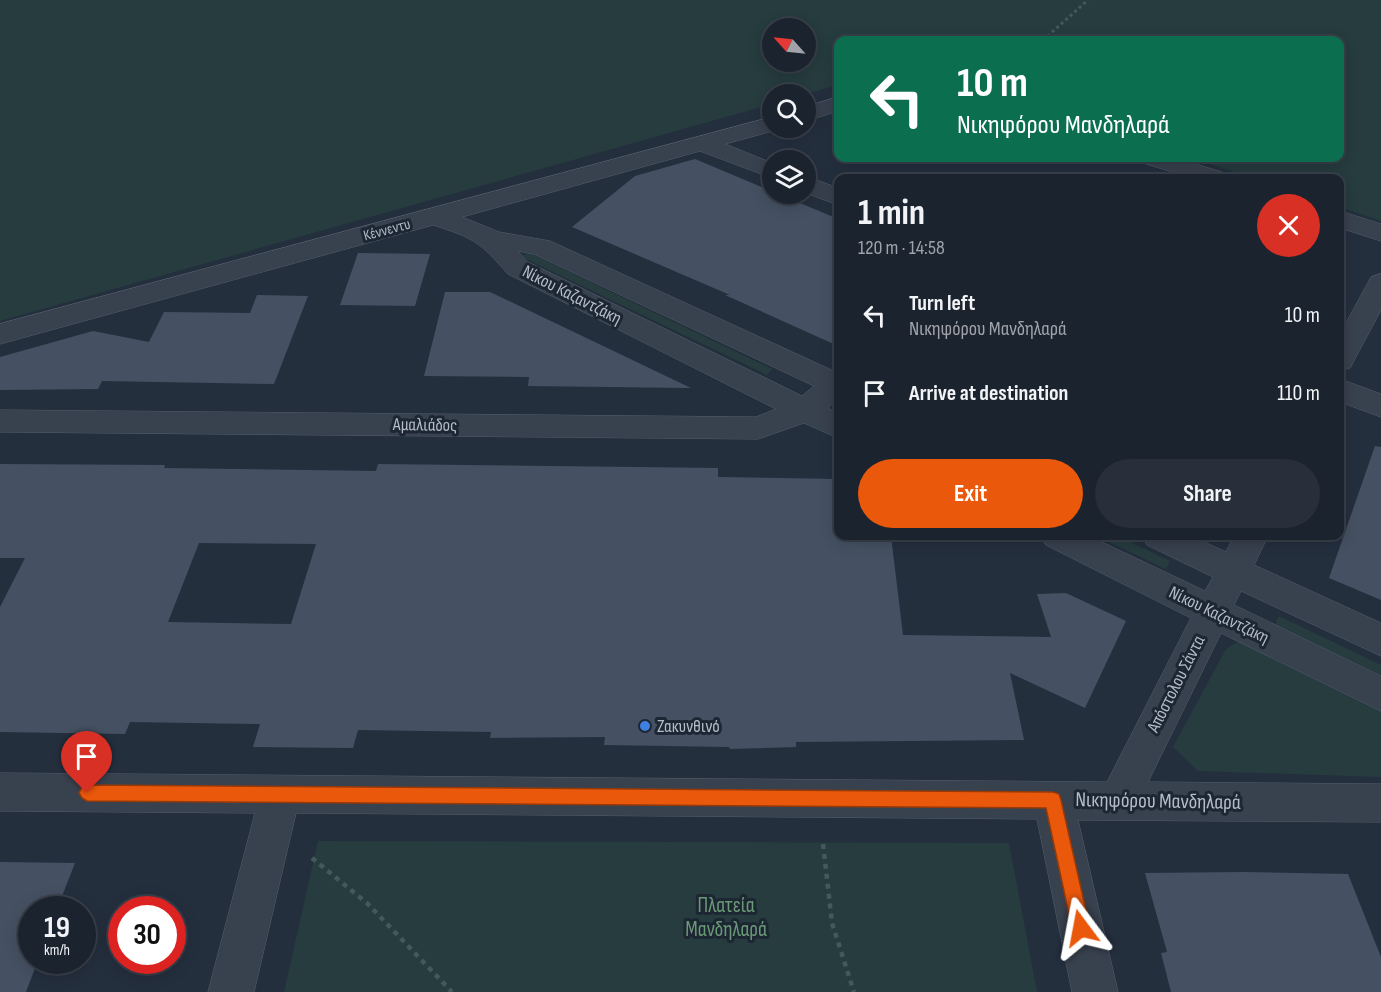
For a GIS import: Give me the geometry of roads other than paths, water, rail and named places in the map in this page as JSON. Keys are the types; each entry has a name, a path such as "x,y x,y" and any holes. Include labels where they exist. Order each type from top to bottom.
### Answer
{"street":[{"path":"816,111 834,105"},
{"name":"Κέννεντυ","path":"0,333 436,217 762,127"},
{"path":"703,144 762,167"},
{"path":"1165,162 1203,174"},
{"path":"816,188 834,194"},
{"path":"436,217 471,228 492,239"},
{"path":"1344,220 1381,233"},
{"name":"Νίκου Καζαντζάκη","path":"492,239 541,247 834,383"},
{"name":"Νίκου Καζαντζάκη","path":"492,239 518,268 834,425"},
{"path":"1344,353 1381,283"},
{"name":"Αμαλιάδος","path":"0,421 758,429 806,411 834,387"},
{"path":"1344,392 1381,406"},
{"name":"Νίκου Καζαντζάκη","path":"1066,540 1381,694"},
{"path":"1168,540 1381,640"},
{"name":"Απόστολου Σάντα","path":"1118,801 1249,540"},
{"name":"Νικηφόρου Μανδηλαρά","path":"0,792 1381,803"},
{"path":"231,992 280,794"},
{"path":"1053,800 1095,992"}],"place":[{"name":"Ζακυνθινό","path":"645,726"}],"park label":[{"name":"Πλατεία Μανδηλαρά","path":"726,917"}]}
